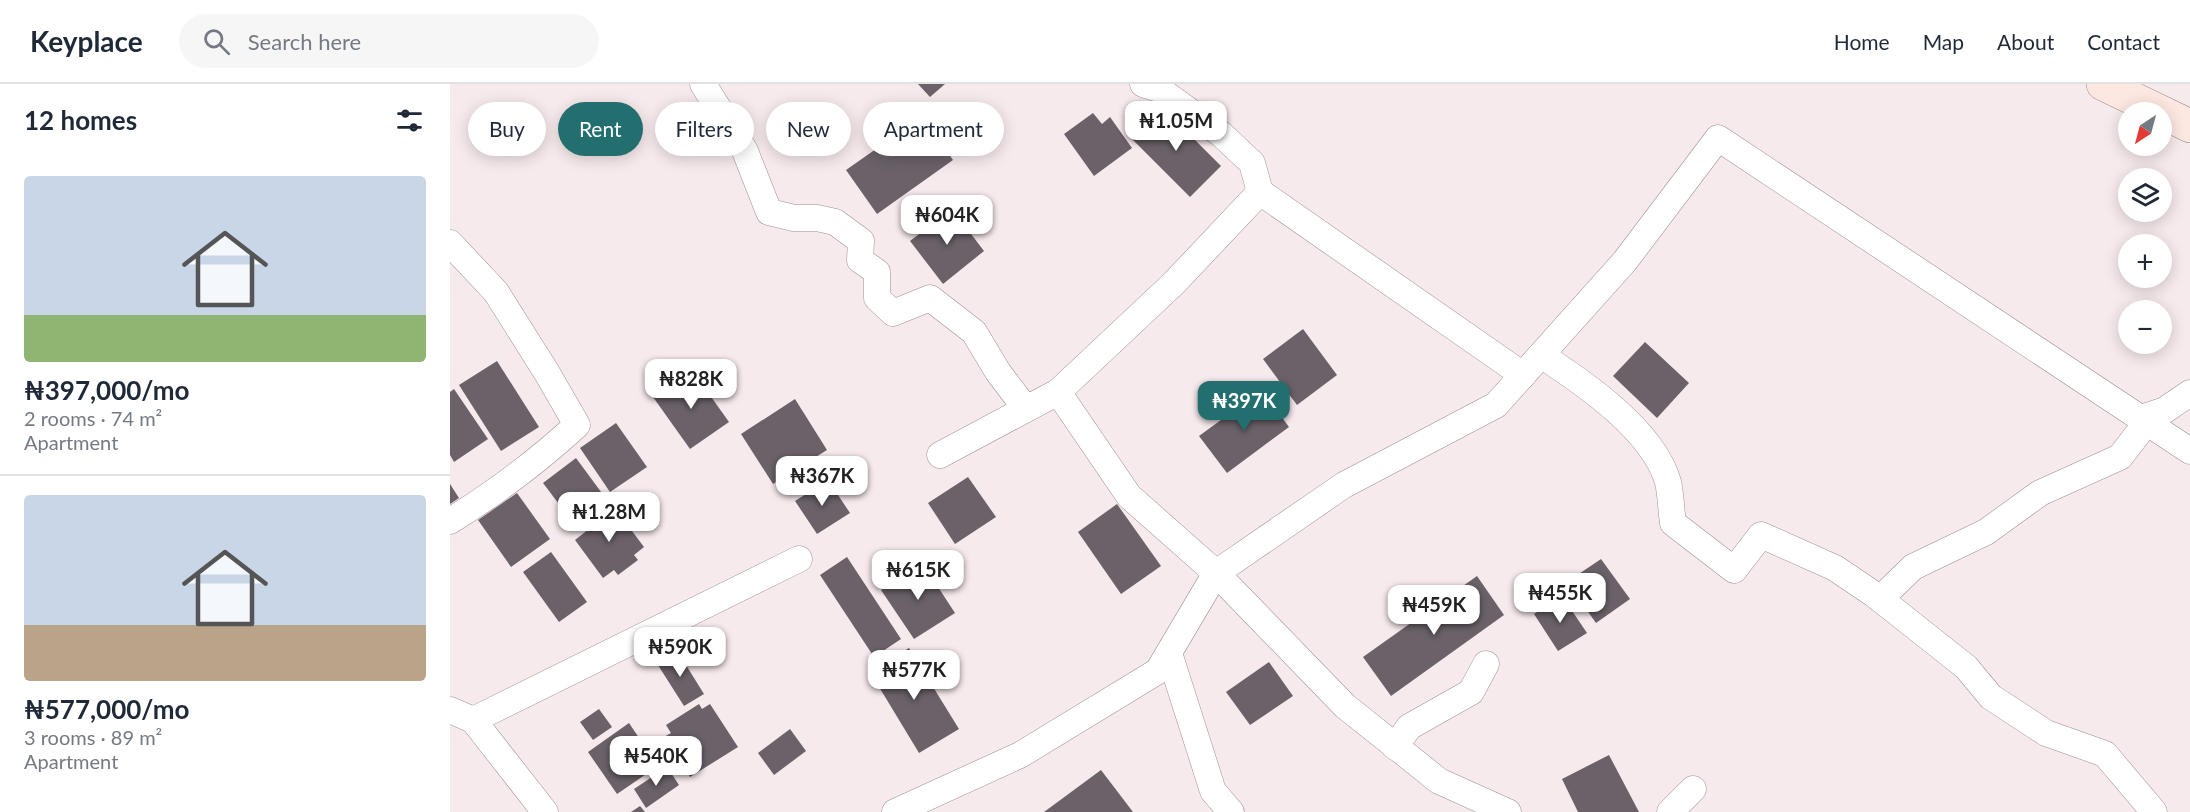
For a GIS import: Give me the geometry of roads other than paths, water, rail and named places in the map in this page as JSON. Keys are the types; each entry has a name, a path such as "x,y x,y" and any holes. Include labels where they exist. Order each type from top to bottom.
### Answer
{"street":[{"path":"704,84 745,151 769,212 794,218 817,218 835,222 861,241 860,260 877,272 877,298 893,313 930,298 974,332 998,372 1026,409"},
{"path":"1143,84 1159,89 1221,134 1252,163 1260,192 1523,375"},
{"path":"2103,84 2190,126"},
{"path":"895,812 1020,755 1158,671 1216,573 1344,485 1496,405 1625,261 1718,138 2190,451"},
{"path":"939,455 1058,392 1174,283 1260,192"},
{"path":"450,243 496,292 577,425 488,497 450,521"},
{"path":"1541,355 1587,386 1634,429 1654,452 1668,482 1673,523 1734,570 1761,535 1835,568 1880,599 1966,667 1991,697 2046,733 2105,754 2154,812"},
{"path":"1058,392 1129,496 1216,573 1345,706 1439,781 1508,812"},
{"path":"1880,599 1913,567 1986,532 2040,492 2120,457 2144,420 2165,410 2190,393"},
{"path":"545,812 461,715 799,559"},
{"path":"1169,653 1213,791 1231,812"},
{"path":"1395,747 1409,728 1471,692 1486,664"},
{"path":"1670,812 1693,789"}]}
